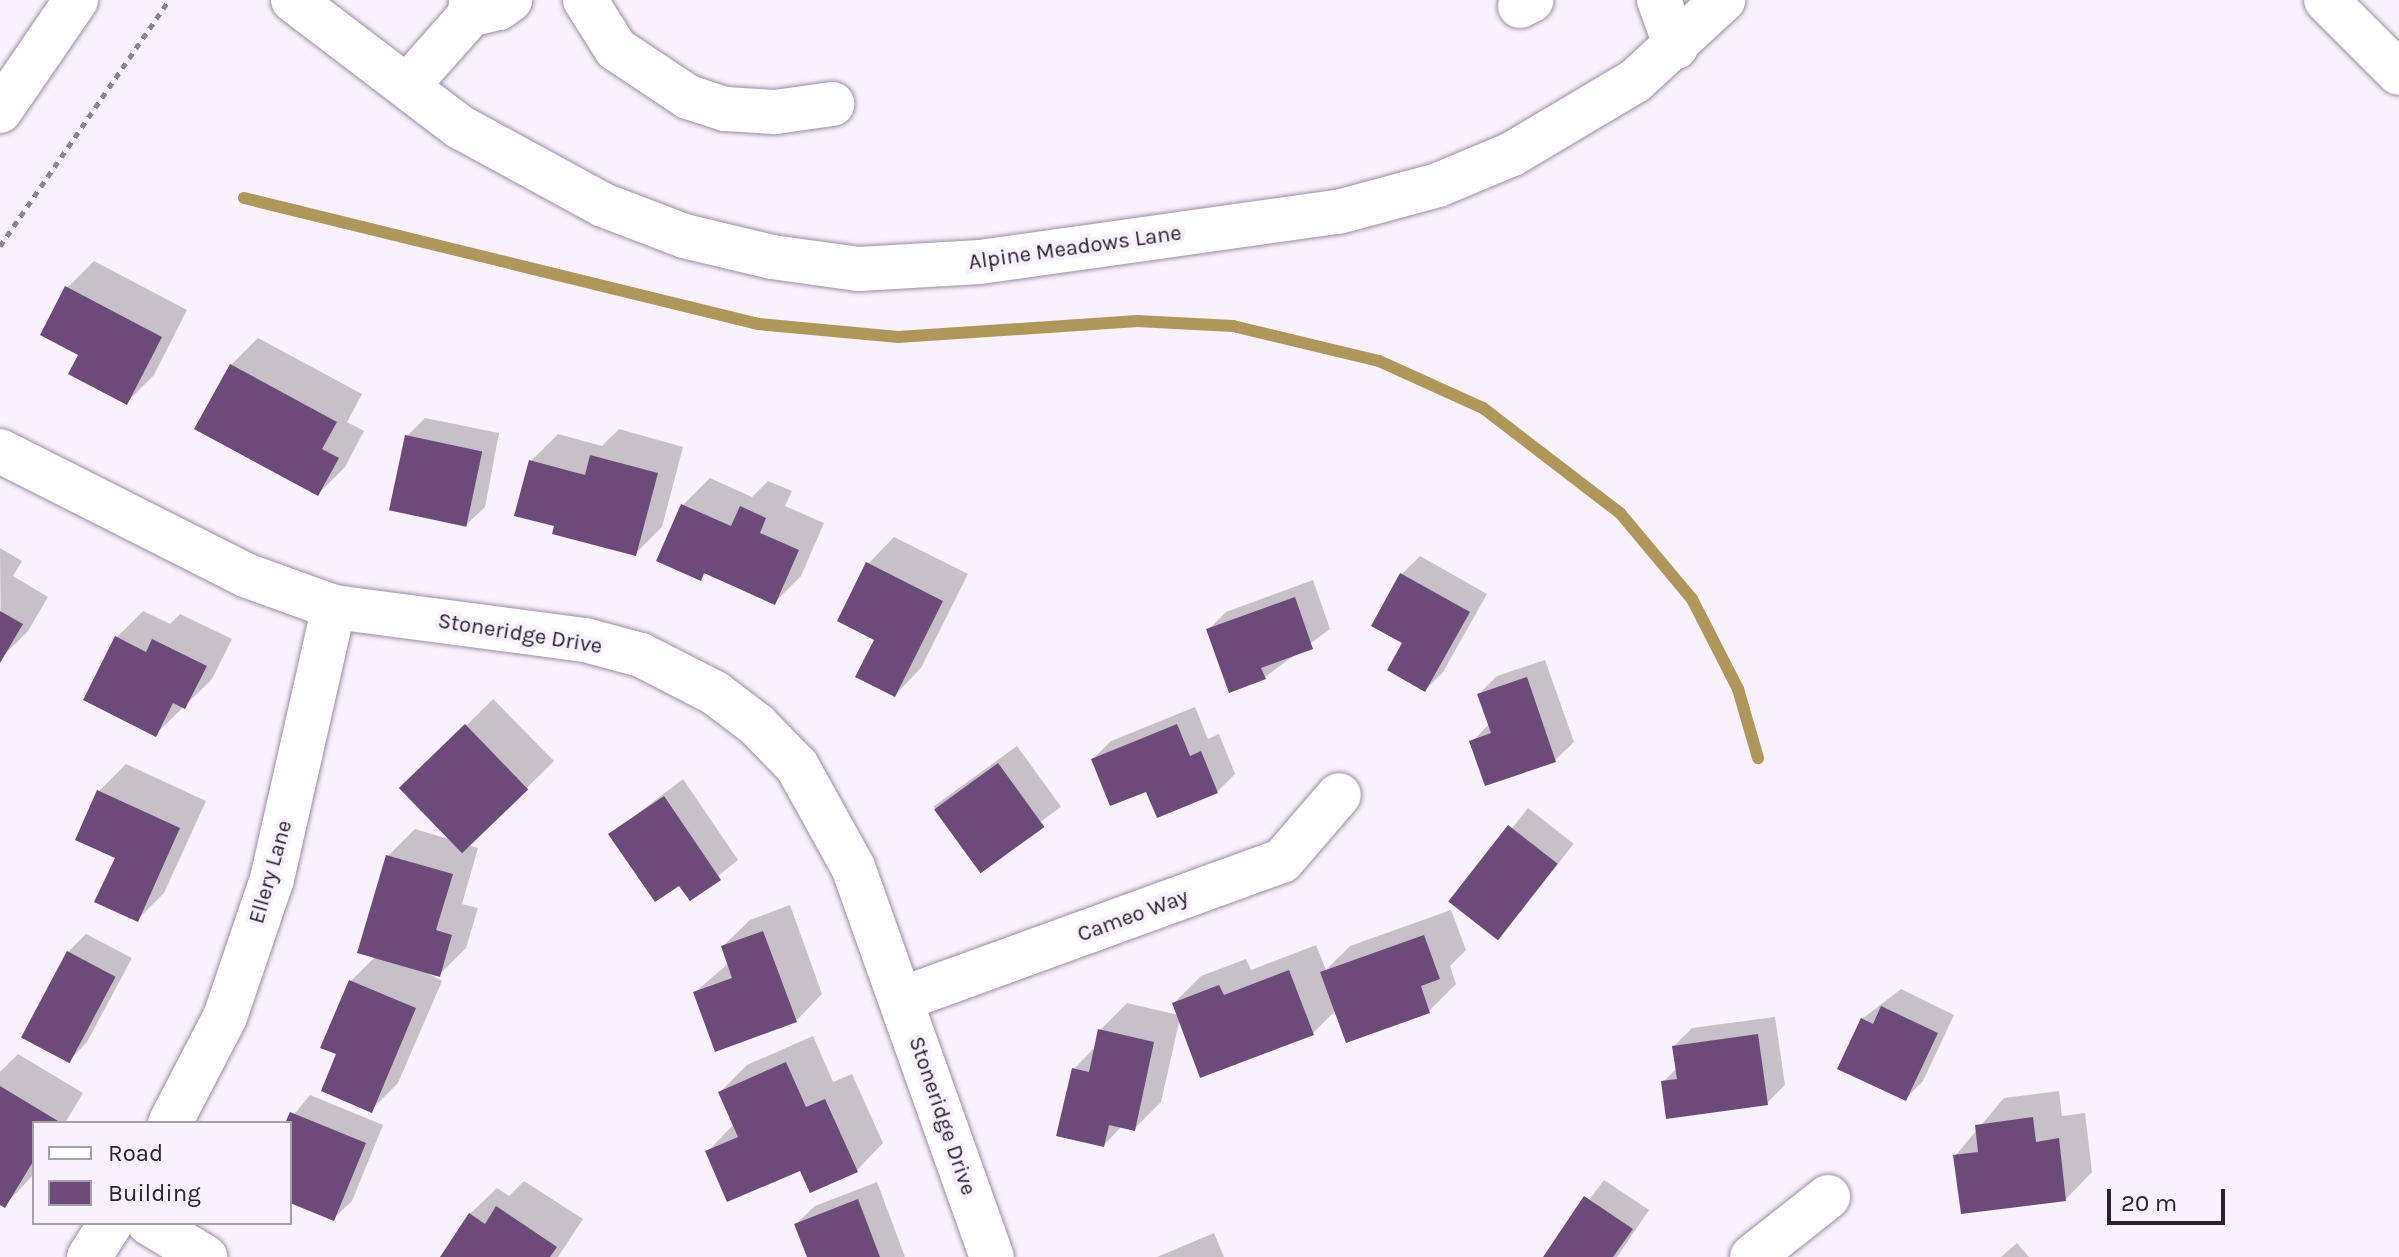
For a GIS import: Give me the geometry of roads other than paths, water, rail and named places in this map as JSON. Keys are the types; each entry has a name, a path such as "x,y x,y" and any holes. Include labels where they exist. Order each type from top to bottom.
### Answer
{"street":[{"path":"0,111 76,0"},
{"name":"Alpine Meadows Lane","path":"293,0 409,84 460,127 603,205 684,236 772,257 859,269 980,262 1338,212 1438,185 1512,154 1635,81 1676,47 1723,0"},
{"path":"409,84 470,8 499,8 510,0"},
{"path":"585,0 616,49 688,97 725,109 775,112 832,104"},
{"path":"1659,0 1676,47"},
{"path":"2326,0 2399,73"},
{"name":"Stoneridge Drive","path":"0,451 245,575 334,607 585,640 641,655 715,693 757,725 797,766 828,815 853,867 992,1257"},
{"name":"Ellery Lane","path":"171,1121 225,1017 272,879 334,607"},
{"name":"Cameo Way","path":"902,999 1282,861 1339,795"},
{"path":"1752,1257 1828,1197"},
{"path":"89,1257 110,1225"},
{"path":"152,1225 205,1257"}],"waterway":[{"path":"244,198 758,324 898,337 1137,321 1233,326 1379,361 1483,408 1620,513 1692,599 1738,689 1758,758"}]}
